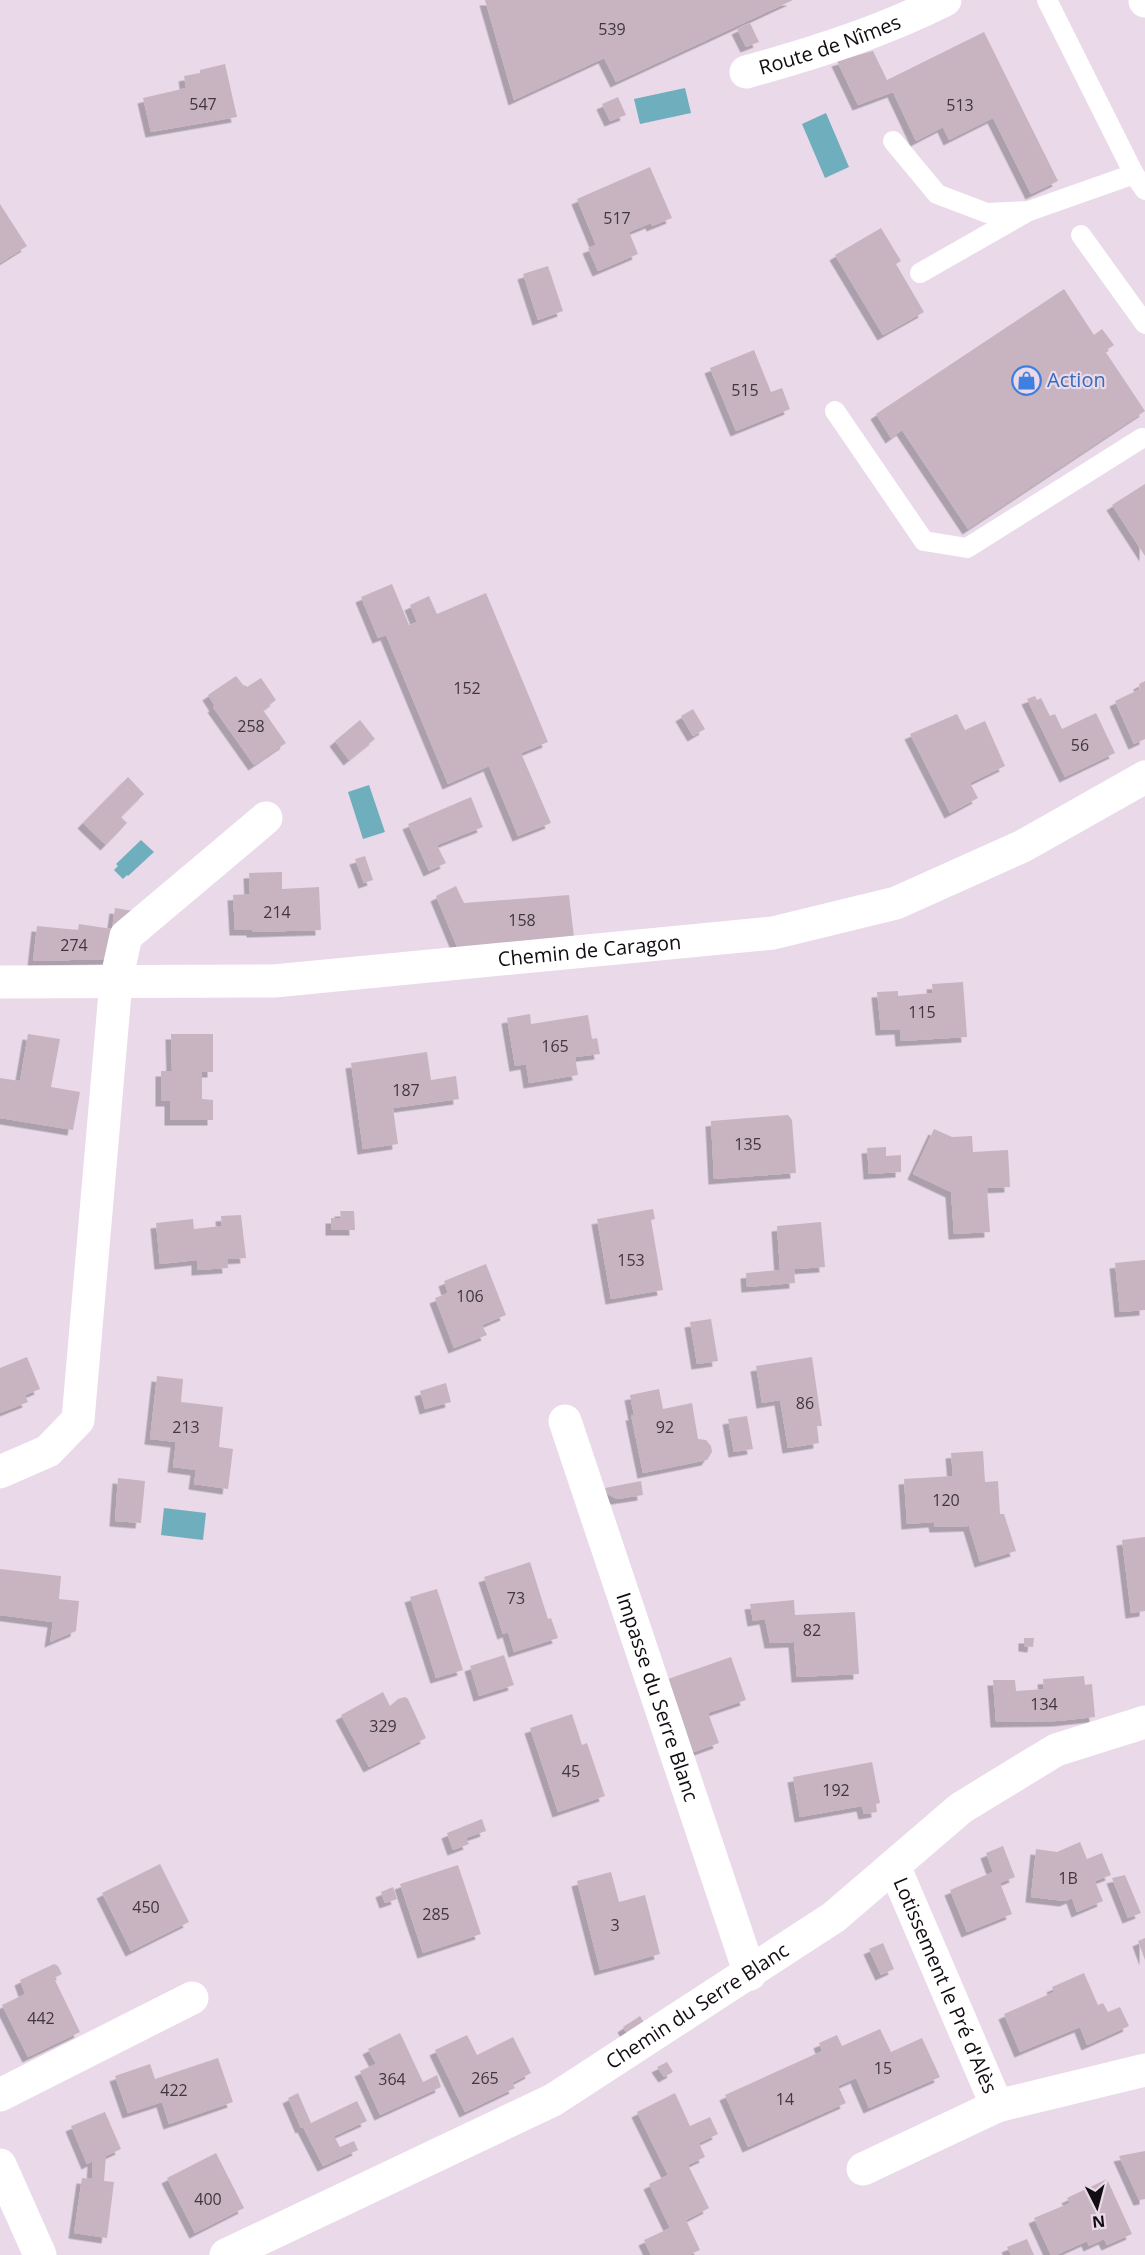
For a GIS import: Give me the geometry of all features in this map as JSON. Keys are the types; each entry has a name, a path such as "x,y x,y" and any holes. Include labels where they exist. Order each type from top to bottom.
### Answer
{"street":[{"name":"Route de Nîmes","path":"746,72 827,49 910,18 945,0"},
{"name":"Chemin de Caragon","path":"0,982 274,981 773,933 896,903 1023,846 1145,777"},
{"path":"0,1472 48,1451 78,1420 116,981 126,936 266,818"},
{"name":"Impasse du Serre Blanc","path":"565,1421 750,1974"},
{"name":"Chemin du Serre Blanc","path":"226,2255 553,2100 750,1974 834,1917 962,1808 1056,1750 1145,1722"},
{"name":"Lotissement le Pré d'Alès","path":"894,1866 997,2106"},
{"path":"0,2095 192,1998"},
{"name":"Lotissement le Pré d'Alès","path":"863,2169 997,2106 1145,2070"},
{"path":"0,2165 40,2255"}],"lane":[{"path":"893,141 937,194 987,213 1029,211 1140,182 1047,0"},
{"path":"920,273 1029,211"},
{"path":"1082,235 1145,324"},
{"path":"835,411 924,541 967,549 1142,438"}],"water":[{"path":"685,88 691,113 640,124 634,99"},
{"path":"826,113 849,167 825,178 802,124"},
{"path":"369,785 385,832 363,839 348,792"},
{"path":"141,840 154,852 123,879 114,870 118,866 116,864"},
{"path":"164,1508 206,1513 203,1540 161,1535"}],"building":[{"path":"485,0 793,0 616,82 604,58 514,100"},
{"path":"750,23 759,42 746,47 737,29"},
{"path":"984,32 1058,181 1031,194 993,118 949,140 943,127 916,141 893,92 858,105 837,61 873,51 887,80"},
{"path":"225,64 237,117 151,132 143,98 186,88 184,76"},
{"path":"618,97 626,115 610,121 602,104"},
{"path":"650,167 672,218 629,232 638,254 598,271 588,248 596,245 577,199"},
{"path":"0,204 27,246 0,263"},
{"path":"881,228 901,261 896,264 924,312 883,335 835,255"},
{"path":"548,266 563,311 538,320 523,274"},
{"name":"Action","path":"1064,289 1094,335 1102,329 1114,345 1105,351 1145,411 968,529 902,430 891,438 876,414"},
{"path":"754,350 771,392 782,388 790,409 736,431 710,368"},
{"path":"1145,484 1145,556 1112,505"},
{"path":"392,584 409,625 417,622 410,605 429,596 437,614 486,593 548,742 521,753 551,823 518,836 489,766 448,784 386,635 378,638 361,597"},
{"path":"236,676 247,687 261,678 276,700 263,710 286,743 254,765 213,707 215,706 208,695"},
{"path":"1145,681 1145,739 1134,744 1115,701 1140,689 1139,684"},
{"path":"1035,696 1037,700 1041,698 1050,716 1055,714 1062,729 1096,713 1115,753 1065,777 1027,699"},
{"path":"693,709 705,729 693,736 681,716"},
{"path":"957,714 965,730 985,721 1005,766 970,783 978,798 950,813 910,734"},
{"path":"360,720 375,739 349,760 335,741"},
{"path":"128,777 144,794 121,817 127,823 106,845 83,823"},
{"path":"471,797 483,827 437,845 446,863 429,871 408,824"},
{"path":"365,856 373,880 364,883 355,859"},
{"path":"282,872 282,889 319,887 321,930 252,932 252,930 235,930 233,895 250,894 249,873"},
{"path":"456,886 464,903 569,895 574,937 458,949 436,896"},
{"path":"115,908 140,912 110,959 33,961 37,926 78,930 79,924 112,929"},
{"path":"963,982 967,1037 901,1041 900,1029 881,1030 877,992 898,991 898,996 933,993 932,984"},
{"path":"530,1014 531,1024 588,1015 592,1039 597,1038 600,1054 575,1057 578,1075 529,1083 526,1064 515,1066 507,1018"},
{"path":"28,1034 60,1039 51,1087 80,1092 73,1130 0,1118 0,1078 20,1081"},
{"path":"171,1034 213,1034 213,1072 202,1072 202,1099 213,1100 213,1120 170,1120 170,1101 161,1101 161,1071 172,1071"},
{"path":"427,1052 431,1080 456,1076 459,1099 393,1108 398,1144 363,1149 351,1063"},
{"path":"788,1115 792,1120 796,1173 714,1179 711,1121"},
{"path":"934,1129 952,1137 972,1136 973,1152 1008,1150 1010,1187 987,1188 990,1232 954,1234 951,1192 913,1174"},
{"path":"886,1147 886,1156 901,1155 901,1172 869,1174 867,1148"},
{"path":"653,1209 655,1219 651,1220 663,1290 611,1299 597,1219"},
{"path":"340,1211 354,1211 355,1230 331,1230 331,1218 341,1218"},
{"path":"241,1215 246,1258 227,1259 228,1268 197,1270 197,1260 160,1264 156,1223 193,1219 194,1229 222,1226 221,1216"},
{"path":"821,1222 825,1267 794,1269 795,1283 747,1287 746,1273 780,1270 777,1226"},
{"path":"1145,1260 1145,1310 1120,1312 1115,1263"},
{"path":"486,1264 506,1315 482,1325 487,1335 454,1348 435,1298 448,1293 444,1281"},
{"path":"711,1319 718,1361 697,1364 690,1322"},
{"path":"27,1357 40,1389 25,1395 28,1402 0,1413 0,1368"},
{"path":"812,1357 822,1426 817,1426 819,1443 788,1448 780,1400 762,1403 756,1366"},
{"path":"157,1376 183,1379 181,1402 223,1407 219,1447 233,1449 228,1489 194,1484 196,1470 173,1467 176,1442 150,1439"},
{"path":"446,1383 451,1402 425,1409 420,1391"},
{"path":"659,1389 663,1409 692,1403 698,1439 706,1440 711,1446 712,1452 707,1460 643,1473 631,1415 634,1415 630,1395"},
{"path":"747,1416 753,1449 734,1452 728,1419"},
{"path":"983,1451 985,1482 998,1481 1000,1514 1004,1514 1016,1551 980,1562 969,1526 935,1527 934,1522 907,1524 904,1479 953,1476 951,1453"},
{"path":"118,1478 145,1481 141,1523 115,1521"},
{"path":"641,1481 643,1495 617,1499 607,1494 605,1488"},
{"path":"1145,1537 1145,1611 1131,1613 1122,1540"},
{"path":"530,1562 548,1619 551,1618 558,1638 514,1652 508,1632 503,1634 484,1577"},
{"path":"0,1569 61,1576 59,1599 79,1601 76,1631 50,1642 53,1622 0,1615"},
{"path":"437,1589 463,1670 436,1678 410,1597"},
{"path":"794,1600 795,1615 855,1612 859,1674 797,1677 794,1642 770,1643 765,1619 753,1621 750,1604"},
{"path":"1024,1638 1034,1638 1033,1647 1024,1646"},
{"path":"504,1655 514,1685 479,1696 470,1666"},
{"path":"731,1657 746,1700 708,1713 719,1743 694,1752 668,1679"},
{"path":"1084,1676 1085,1685 1092,1684 1095,1717 1058,1721 996,1722 993,1680 1015,1680 1016,1691 1044,1689 1043,1679"},
{"path":"383,1692 390,1706 398,1699 405,1697 408,1699 426,1738 369,1767 341,1715"},
{"path":"572,1714 582,1745 587,1743 605,1796 558,1812 530,1728"},
{"path":"872,1762 880,1803 876,1804 877,1812 864,1814 862,1806 800,1817 793,1777"},
{"path":"482,1819 486,1831 466,1838 469,1844 453,1850 447,1833"},
{"path":"1080,1842 1087,1859 1102,1853 1111,1875 1095,1881 1103,1901 1077,1912 1072,1898 1065,1901 1031,1897 1036,1849 1057,1852"},
{"path":"1003,1846 1015,1877 1000,1883 1012,1914 967,1932 950,1890 993,1872 986,1853"},
{"path":"160,1864 189,1922 131,1951 102,1893"},
{"path":"458,1865 481,1934 423,1953 400,1884"},
{"path":"611,1872 619,1902 645,1895 660,1954 600,1970 577,1881"},
{"path":"1125,1875 1141,1913 1128,1918 1112,1878"},
{"path":"393,1887 397,1899 385,1903 381,1892"},
{"path":"1145,1938 1145,1960 1138,1941"},
{"path":"883,1943 894,1969 881,1975 869,1949"},
{"path":"54,1964 58,1966 62,1974 54,1978 80,2032 28,2057 2,2005 25,1994 20,1980"},
{"path":"1084,1973 1098,2005 1103,2003 1108,2012 1120,2007 1129,2026 1087,2045 1080,2027 1020,2052 1004,2014 1054,1992 1052,1987"},
{"path":"640,2016 646,2026 629,2037 623,2027"},
{"path":"880,2029 891,2052 922,2038 940,2077 869,2108 856,2078 838,2086 846,2103 748,2147 725,2095 822,2051 819,2043 837,2035 842,2046"},
{"path":"400,2033 423,2082 437,2075 441,2087 380,2115 360,2071 376,2064 368,2049"},
{"path":"467,2035 477,2055 513,2037 531,2073 512,2083 515,2088 465,2112 435,2050"},
{"path":"218,2058 233,2102 169,2124 162,2102 128,2113 115,2076 150,2064 155,2079"},
{"path":"667,2062 673,2072 664,2077 657,2067"},
{"path":"298,2093 311,2123 357,2101 367,2121 334,2136 340,2147 354,2141 358,2150 323,2166 303,2127 301,2128 288,2098"},
{"path":"675,2093 690,2126 710,2117 718,2134 699,2143 705,2157 688,2165 709,2208 686,2220 700,2250 689,2255 651,2255 644,2240 670,2228 649,2184 668,2175 637,2112"},
{"path":"105,2112 121,2149 106,2156 104,2181 114,2182 107,2238 74,2233 82,2178 92,2179 93,2161 87,2164 71,2126"},
{"path":"1145,2151 1145,2199 1139,2200 1119,2156"},
{"path":"216,2153 244,2208 195,2233 167,2178"},
{"path":"1107,2179 1132,2234 1107,2245 1104,2239 1089,2246 1087,2241 1056,2255 1051,2255 1034,2218 1070,2203 1067,2198"},
{"path":"1027,2239 1034,2255 1011,2255 1007,2247"}],"place":[{"name":"Action","path":"1026,380"}]}
